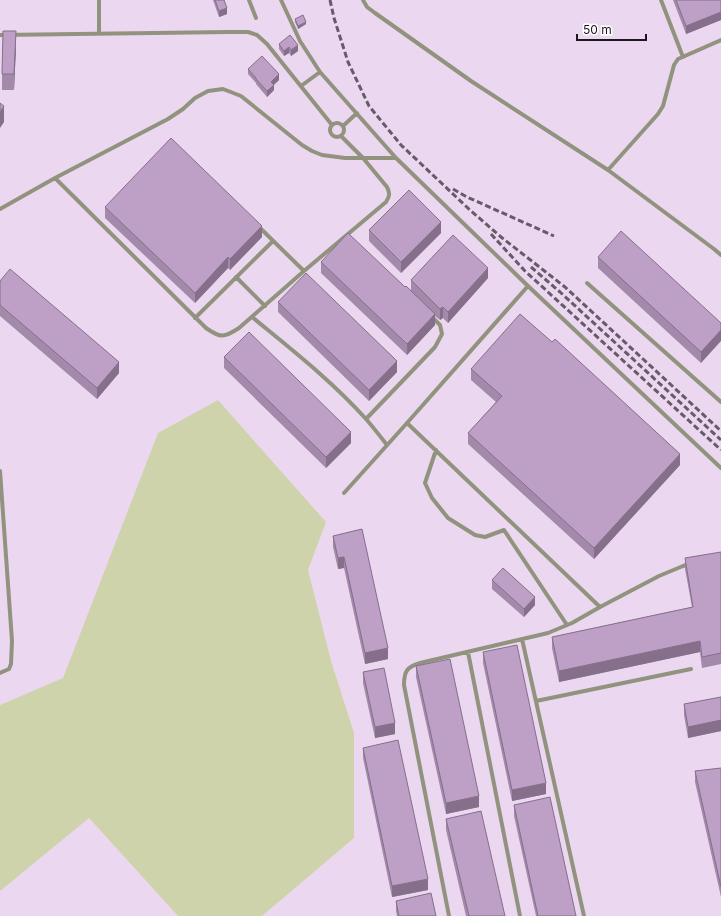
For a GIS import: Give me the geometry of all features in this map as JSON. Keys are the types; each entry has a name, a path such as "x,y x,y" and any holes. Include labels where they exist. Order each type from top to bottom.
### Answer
{"lane":[{"path":"99,0 99,33"},
{"path":"249,0 256,18"},
{"path":"281,0 300,41 320,72 396,158 528,286 721,468"},
{"path":"363,0 367,7 471,81 608,170 721,255"},
{"path":"661,0 683,57"},
{"path":"0,35 229,32 248,32 257,34 267,44 332,125"},
{"path":"608,170 658,114 663,106 674,65 678,59 721,40"},
{"path":"301,86 320,72"},
{"path":"0,208 168,119 208,91 223,89 241,96 302,145 322,155 345,158 396,158"},
{"path":"343,126 357,113"},
{"path":"332,125 338,123 343,126"},
{"path":"332,125 330,127 331,133 335,137 341,136"},
{"path":"341,136 344,131 343,126"},
{"path":"55,178 195,318 215,335 224,336 231,334 239,328 386,202 389,197 390,192 387,187 363,158 341,136"},
{"path":"257,225 304,271"},
{"path":"348,234 354,239"},
{"path":"195,318 274,241"},
{"path":"236,277 265,306"},
{"path":"587,284 721,402"},
{"path":"344,493 528,286"},
{"path":"366,419 435,347 442,334 440,325 428,312"},
{"path":"252,317 305,361 343,396 366,419 387,445"},
{"path":"407,423 600,607"},
{"path":"436,450 425,483 432,498 448,518 475,535 485,536 504,530 567,625"},
{"path":"0,470 1,510 12,641 11,664 8,670 0,673"},
{"path":"449,916 404,685 404,676 407,670 412,666 548,633 567,625 659,576 696,562"},
{"path":"522,639 584,916"},
{"path":"468,652 520,916"},
{"path":"536,701 692,668"}],"green space":[{"path":"218,400 326,522 308,570 331,661 354,733 354,838 262,916 178,916 89,818 0,891 0,705 63,678 158,433"}],"building":[{"path":"215,0 224,0 227,8 219,11"},
{"path":"676,0 721,0 721,12 686,26"},
{"path":"303,15 306,22 298,26 295,19"},
{"path":"3,31 16,31 14,74 2,74"},
{"path":"290,35 298,45 291,50 289,47 284,51 279,44"},
{"path":"262,56 279,74 271,82 274,85 267,91 248,69"},
{"path":"0,103 4,106 0,112"},
{"path":"171,138 262,226 230,259 228,257 195,293 105,207"},
{"path":"409,190 441,222 401,262 369,230"},
{"path":"621,231 721,323 721,330 701,352 598,257"},
{"path":"348,233 435,314 407,344 321,262"},
{"path":"453,235 488,268 448,312 443,307 440,309 411,280"},
{"path":"10,269 119,362 97,388 0,305 0,281"},
{"path":"306,273 397,361 369,390 278,302"},
{"path":"520,314 552,342 555,339 680,454 594,548 468,433 502,396 471,369"},
{"path":"249,332 351,432 326,457 224,357"},
{"path":"362,529 388,648 365,653 344,557 338,558 333,536"},
{"path":"721,552 721,653 702,657 700,641 559,671 552,637 693,607 685,558"},
{"path":"503,568 535,597 524,609 492,580"},
{"path":"517,645 546,783 512,790 483,652"},
{"path":"450,659 479,796 446,803 416,666"},
{"path":"384,668 395,723 375,727 363,672"},
{"path":"721,697 721,720 688,727 684,704"},
{"path":"398,740 428,879 392,886 363,748"},
{"path":"721,768 721,887 695,771"},
{"path":"550,797 576,916 538,916 514,805"},
{"path":"481,811 505,916 469,916 446,819"},
{"path":"431,893 436,916 399,916 396,901"}],"railway":[{"path":"330,0 348,62 369,106 401,145 501,237 565,287 721,431"},
{"path":"453,189 467,197 554,236"},
{"path":"491,234 525,271 721,450"},
{"path":"531,267 721,440"}]}
